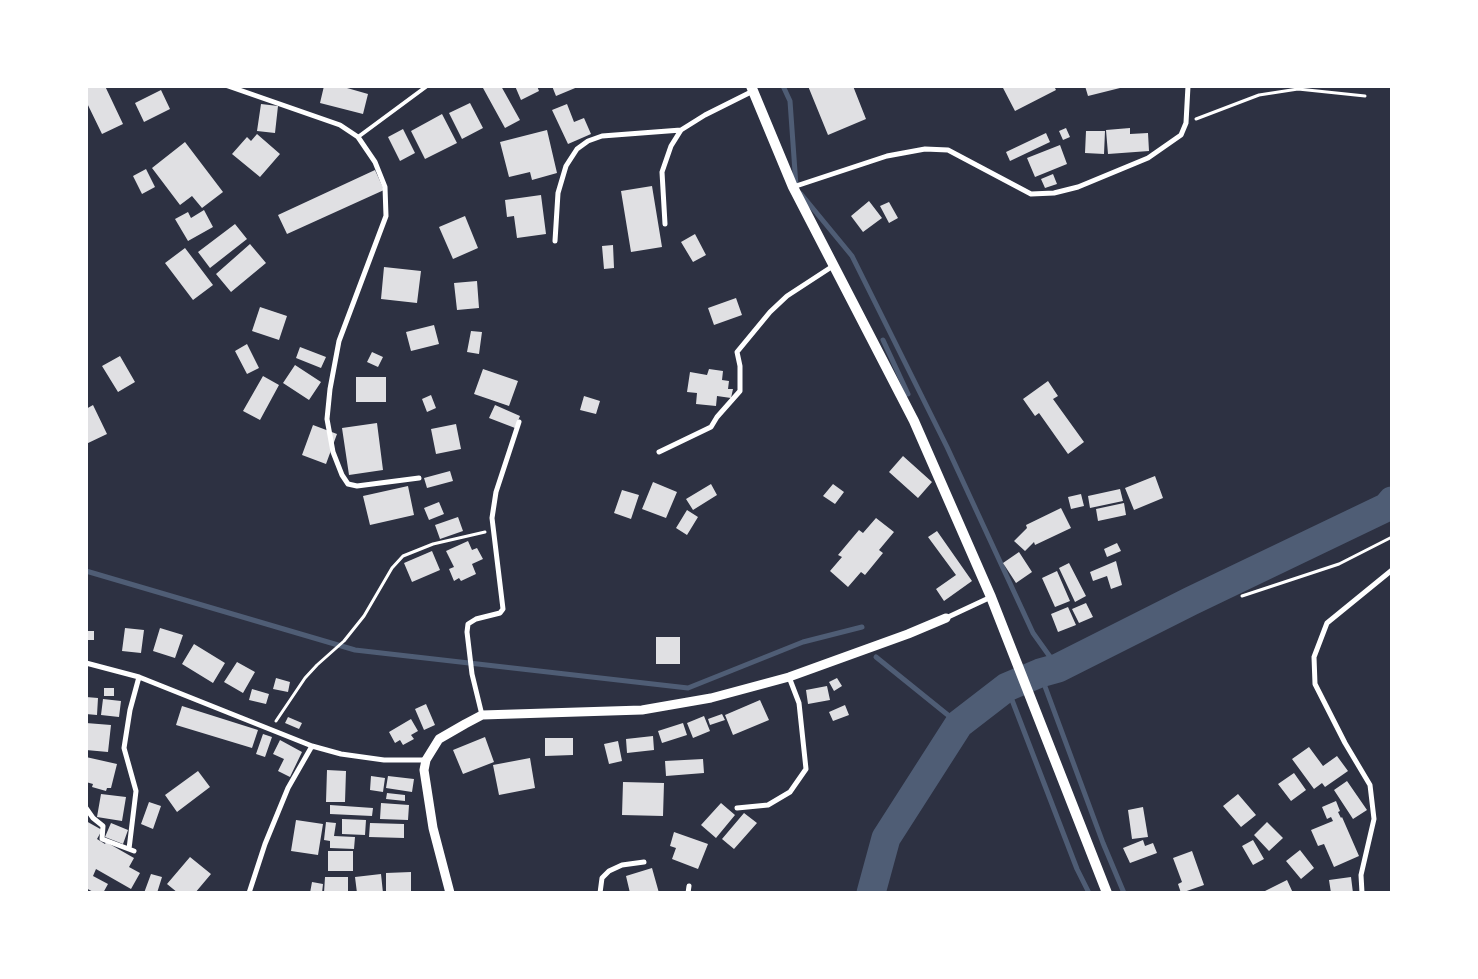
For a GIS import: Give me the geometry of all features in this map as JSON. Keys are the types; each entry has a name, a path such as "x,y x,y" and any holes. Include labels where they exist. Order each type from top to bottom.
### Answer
{"main road":[{"path":"752,88 793,186 914,421 992,597 1107,893"}],"street":[{"path":"228,86 340,126 358,137 375,162 386,187 386,216 339,341 330,389 328,419 333,452 342,475 348,484 357,486 419,478"},
{"path":"793,186 887,156 925,149 948,150 1031,194 1054,193 1078,187 1148,158 1182,135 1186,123 1188,86"},
{"path":"665,224 662,172 670,146 681,130 752,88"},
{"path":"555,241 558,193 566,166 577,149 588,141 602,136 681,130"},
{"path":"659,452 711,428 740,391 740,366 737,352 770,312 787,296 834,266"},
{"path":"482,715 472,674 467,632 468,624 500,613 503,609 492,518 496,492 519,422"},
{"path":"1362,893 1361,875 1374,819 1370,785 1345,743 1315,684 1314,657 1328,623 1392,570"},
{"path":"450,893 432,828 424,770 426,760 439,739 482,715 642,710 711,698 789,677 908,634 992,597"},
{"path":"86,663 139,676 312,746 341,754 384,760 426,760"},
{"path":"86,808 93,818 103,826 102,838 131,850 136,791 124,748 130,710 139,676"},
{"path":"737,808 768,805 790,792 806,769 799,703 789,677"},
{"path":"249,893 265,844 288,788 312,746"},
{"path":"600,893 602,878 609,871 622,865 644,862"},
{"path":"688,893 689,886"}],"lane":[{"path":"358,137 428,86"}],"path":[{"path":"1186,123 1259,95 1269,93 1298,89 1365,96"},
{"path":"271,728 305,678 344,641 364,616 392,568 403,556 433,544 492,530"},
{"path":"1242,596 1339,564 1392,537"}],"building":[{"path":"86,86 105,86 123,124 102,134 86,101"},
{"path":"324,86 340,86 368,94 363,114 320,103"},
{"path":"487,86 501,86 520,120 505,128 483,88"},
{"path":"515,86 537,86 539,91 521,100"},
{"path":"552,86 580,86 556,96"},
{"path":"808,86 853,86 866,119 828,135"},
{"path":"1002,86 1054,86 1056,90 1015,111"},
{"path":"1085,86 1124,86 1124,87 1088,96"},
{"path":"161,90 170,109 144,122 135,103"},
{"path":"470,103 483,128 462,139 449,113"},
{"path":"261,104 278,106 275,133 257,131"},
{"path":"567,104 574,122 584,118 591,134 568,144 552,110"},
{"path":"442,114 457,143 425,159 411,131"},
{"path":"1066,128 1070,137 1063,140 1059,131"},
{"path":"1130,128 1130,134 1148,133 1149,151 1108,154 1106,130"},
{"path":"403,129 415,153 400,161 388,137"},
{"path":"547,130 557,173 532,180 530,172 509,177 500,142"},
{"path":"1086,131 1105,131 1104,154 1085,153"},
{"path":"1046,133 1050,142 1010,161 1006,152"},
{"path":"257,134 280,154 260,177 232,154 247,137 251,141"},
{"path":"185,142 223,192 202,208 192,196 180,205 152,168"},
{"path":"1060,145 1067,164 1035,177 1027,158"},
{"path":"146,169 155,187 142,194 133,176"},
{"path":"375,170 384,190 287,234 278,215"},
{"path":"1053,174 1057,184 1045,188 1041,179"},
{"path":"652,186 662,247 631,252 621,191"},
{"path":"541,195 546,234 517,238 514,216 507,217 505,200"},
{"path":"869,201 882,218 863,232 851,216"},
{"path":"889,202 898,218 889,223 880,206"},
{"path":"204,210 213,227 188,241 175,219 188,212 191,218"},
{"path":"465,216 478,248 453,259 439,227"},
{"path":"235,224 247,239 210,268 198,252"},
{"path":"695,234 706,255 693,262 681,242"},
{"path":"250,244 266,263 231,292 216,274"},
{"path":"613,245 614,268 604,269 602,246"},
{"path":"185,248 213,285 193,300 165,263"},
{"path":"384,267 421,271 417,303 381,299"},
{"path":"477,281 479,308 457,310 454,283"},
{"path":"736,298 742,315 714,325 708,308"},
{"path":"260,307 287,316 279,340 252,331"},
{"path":"434,325 439,344 411,351 406,332"},
{"path":"471,331 482,332 479,354 467,352"},
{"path":"247,344 259,368 247,374 235,351"},
{"path":"300,347 326,357 321,368 296,358"},
{"path":"372,352 383,357 378,367 367,362"},
{"path":"120,356 135,382 118,392 102,366"},
{"path":"295,365 321,382 309,400 283,383"},
{"path":"483,369 518,381 509,406 474,394"},
{"path":"709,369 723,371 722,380 729,381 728,389 733,389 731,398 717,396 716,406 696,404 697,393 687,392 690,372 707,375"},
{"path":"263,376 279,385 260,420 243,411"},
{"path":"356,377 386,377 386,402 356,402"},
{"path":"1048,381 1058,396 1053,399 1084,442 1068,454 1039,413 1035,416 1023,399"},
{"path":"431,395 436,408 427,412 422,399"},
{"path":"584,396 600,401 596,414 580,410"},
{"path":"93,405 107,434 86,444 86,409"},
{"path":"495,405 520,416 515,428 489,418"},
{"path":"377,423 383,470 349,475 342,428"},
{"path":"456,424 461,449 436,454 431,429"},
{"path":"313,425 337,434 326,464 302,455"},
{"path":"903,456 932,482 918,498 889,472"},
{"path":"450,471 453,481 427,488 424,478"},
{"path":"1155,476 1163,498 1134,510 1125,488"},
{"path":"653,482 677,492 666,518 642,509"},
{"path":"711,484 717,495 693,510 686,499"},
{"path":"833,484 844,492 835,504 823,496"},
{"path":"408,486 414,515 370,525 363,496"},
{"path":"1120,489 1123,501 1090,508 1088,496"},
{"path":"622,490 639,495 631,519 614,513"},
{"path":"1081,494 1084,506 1071,509 1068,497"},
{"path":"439,502 444,514 429,520 424,508"},
{"path":"1124,503 1126,515 1098,521 1096,509"},
{"path":"1061,508 1071,528 1035,545 1034,542 1025,551 1014,541 1027,528 1026,525"},
{"path":"687,510 698,517 687,535 676,528"},
{"path":"458,517 463,531 440,539 435,525"},
{"path":"876,518 894,532 879,550 883,553 865,575 861,572 848,587 830,571 842,557 838,555 859,530 863,533"},
{"path":"937,531 972,581 944,601 936,589 956,575 928,537"},
{"path":"468,541 472,550 477,548 483,559 472,564 476,574 461,581 459,578 454,581 449,569 454,567 446,551"},
{"path":"1117,543 1121,551 1107,557 1104,549"},
{"path":"432,551 440,570 412,582 404,563"},
{"path":"1019,552 1032,572 1016,583 1003,563"},
{"path":"1116,561 1122,585 1111,589 1107,576 1093,581 1090,572"},
{"path":"1069,563 1086,596 1075,602 1059,568"},
{"path":"1057,571 1070,601 1055,607 1042,578"},
{"path":"1086,603 1093,617 1079,623 1072,609"},
{"path":"1068,607 1076,625 1058,632 1051,614"},
{"path":"125,628 144,630 141,653 122,651"},
{"path":"160,628 183,635 175,658 153,651"},
{"path":"86,631 94,631 94,640 86,640"},
{"path":"656,637 680,637 680,664 656,664"},
{"path":"194,644 225,663 213,683 182,664"},
{"path":"237,662 255,672 243,693 224,682"},
{"path":"276,678 290,682 288,692 273,689"},
{"path":"837,678 842,686 834,691 829,682"},
{"path":"827,686 830,700 808,704 806,690"},
{"path":"104,688 114,688 114,696 104,696"},
{"path":"252,689 269,694 266,704 249,700"},
{"path":"86,697 98,698 97,715 86,714"},
{"path":"103,699 121,701 119,717 101,715"},
{"path":"760,700 769,720 733,735 725,715"},
{"path":"426,704 435,725 424,730 415,709"},
{"path":"845,705 849,715 833,721 829,712"},
{"path":"182,706 258,730 252,748 176,725"},
{"path":"722,714 725,720 710,725 708,719"},
{"path":"704,716 710,731 693,738 687,723"},
{"path":"288,717 302,723 299,729 285,723"},
{"path":"411,719 418,731 411,735 414,739 403,745 400,740 395,743 389,732"},
{"path":"86,723 111,725 108,752 86,750"},
{"path":"683,723 687,735 662,743 658,731"},
{"path":"263,734 272,737 265,757 256,754"},
{"path":"653,736 654,750 627,753 626,739"},
{"path":"485,737 494,762 463,774 453,750"},
{"path":"545,738 573,738 573,755 545,756"},
{"path":"280,740 302,752 290,777 278,771 284,759 273,754"},
{"path":"618,741 622,761 609,764 604,744"},
{"path":"1309,747 1323,766 1337,756 1348,771 1325,787 1322,783 1314,789 1292,759"},
{"path":"86,757 117,764 111,788 107,788 106,791 92,787 93,784 86,782"},
{"path":"530,758 535,788 499,795 493,765"},
{"path":"703,759 704,773 666,776 665,761"},
{"path":"327,770 346,771 345,802 326,802"},
{"path":"198,771 210,787 177,812 165,795"},
{"path":"1294,773 1306,790 1291,801 1278,784"},
{"path":"371,776 385,778 383,792 370,790"},
{"path":"388,776 414,779 412,792 386,788"},
{"path":"1347,781 1367,810 1353,819 1334,790"},
{"path":"623,782 664,783 663,816 622,815"},
{"path":"387,793 405,795 405,801 386,799"},
{"path":"101,794 126,797 122,821 97,817"},
{"path":"1238,794 1256,815 1241,827 1223,806"},
{"path":"1336,801 1340,811 1338,812 1359,856 1334,867 1324,844 1318,846 1311,830 1333,821 1331,817 1327,819 1322,807"},
{"path":"149,802 161,806 153,829 141,824"},
{"path":"381,803 409,805 408,820 380,819"},
{"path":"721,803 735,815 716,838 701,825"},
{"path":"330,805 373,808 372,816 330,814"},
{"path":"1143,807 1148,837 1132,839 1128,810"},
{"path":"744,813 757,823 734,849 722,839"},
{"path":"342,819 366,820 365,835 342,834"},
{"path":"296,820 323,824 318,855 291,851"},
{"path":"86,821 102,830 97,839 134,858 129,867 140,873 131,889 96,869 93,876 108,884 103,893 95,893 86,888"},
{"path":"326,822 336,823 334,836 355,837 354,849 330,848 330,841 324,840"},
{"path":"1267,822 1283,838 1269,851 1254,835"},
{"path":"111,823 128,830 123,844 105,837"},
{"path":"370,823 404,824 404,838 369,837"},
{"path":"674,832 708,844 698,869 672,859 676,848 670,846"},
{"path":"1143,840 1145,846 1153,843 1157,853 1130,863 1123,848"},
{"path":"1253,840 1264,859 1253,865 1242,846"},
{"path":"1300,850 1314,868 1301,879 1286,861"},
{"path":"328,851 353,851 353,871 328,871"},
{"path":"1192,851 1204,885 1181,893 1178,884 1182,882 1173,858"},
{"path":"190,857 211,874 195,893 178,893 167,884"},
{"path":"652,868 659,893 630,893 626,876"},
{"path":"411,872 411,893 386,893 386,873"},
{"path":"151,874 162,877 157,893 144,893"},
{"path":"381,874 383,893 357,893 355,877"},
{"path":"325,877 348,877 348,893 324,893"},
{"path":"1351,877 1353,893 1331,893 1329,880"},
{"path":"1287,880 1293,893 1261,893"},
{"path":"312,882 323,884 322,893 310,893"}],"waterway":[{"path":"783,86 790,101 796,186"},
{"path":"801,194 852,256 947,447 1033,633 1058,668"},
{"path":"883,340 908,394"},
{"path":"871,893 886,838 959,724 1007,687 1040,673 1058,668 1191,601 1387,507 1392,501"},
{"path":"86,571 355,650 688,688 803,642 862,627"},
{"path":"876,657 959,724"},
{"path":"1040,673 1103,843 1124,893"},
{"path":"1007,687 1077,869 1089,893"}]}
